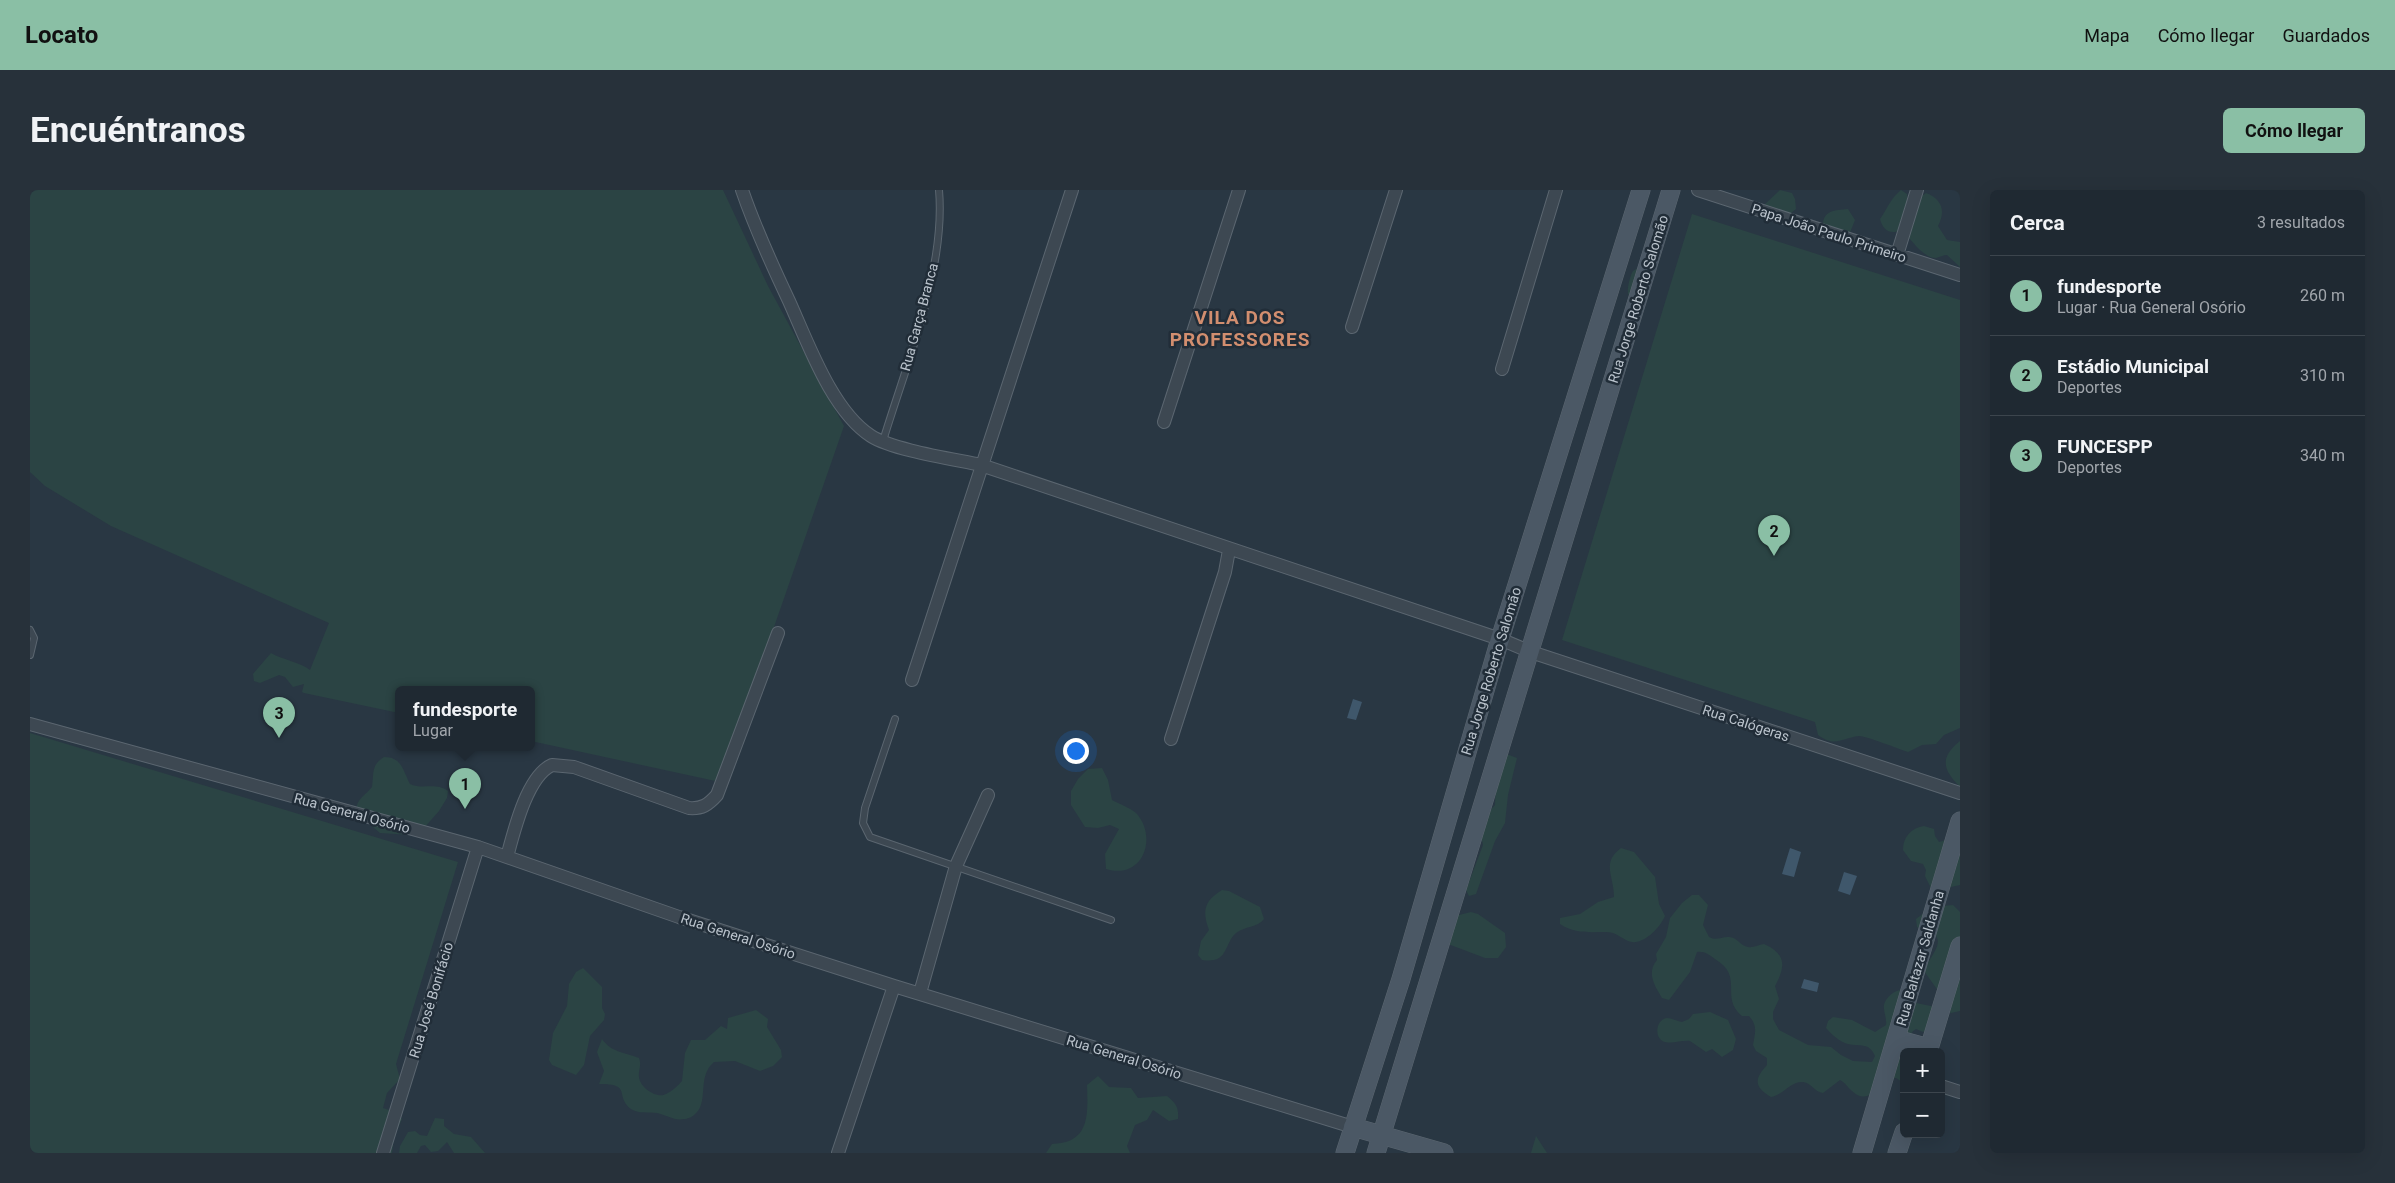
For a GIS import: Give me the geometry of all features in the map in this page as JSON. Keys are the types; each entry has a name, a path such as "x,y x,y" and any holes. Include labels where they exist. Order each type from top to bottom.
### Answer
{"main road":[{"name":"Rua Jorge Roberto Salomão","path":"1345,1153 1401,979 1500,639 1641,190"},
{"name":"Rua Jorge Roberto Salomão","path":"1376,1153 1531,652 1670,190"},
{"name":"Rua Baltazar Saldanha","path":"1862,1153 1960,821"},
{"path":"1930,1048 1960,946"},
{"path":"1401,979 1426,988"},
{"path":"1896,1039 1923,1048"},
{"name":"Rua General Osório","path":"1353,1127 1444,1153"},
{"path":"1897,1153 1902,1138"}],"street":[{"name":"Rua Calógeras","path":"742,190 760,238 826,380 856,424 871,436 883,441 980,465 1500,639 1531,652 1960,793"},
{"path":"912,680 980,465 1072,190"},
{"path":"1164,422 1239,190"},
{"path":"1352,326 1396,190"},
{"path":"1502,369 1556,190"},
{"name":"Papa João Paulo Primeiro","path":"1698,190 1960,275"},
{"path":"1897,255 1917,190"},
{"path":"1171,739 1225,572 1230,550"},
{"path":"507,857 530,787 538,775 552,765 574,767 689,808 699,809 709,804 717,795 778,633"},
{"name":"Rua General Osório","path":"30,724 478,847 679,917 894,986 1353,1127"},
{"path":"920,994 956,866 988,795"},
{"name":"Rua José Bonifácio","path":"383,1153 478,847"},
{"path":"838,1153 894,986"},
{"path":"1945,1087 1960,1092"}],"lane":[{"name":"Rua Garça Branca","path":"883,441 924,306 936,257 939,190"},
{"path":"30,630 32,637 30,655"},
{"path":"895,718 865,808 863,823 870,837 1110,920"}],"green space":[{"path":"30,190 723,190 768,286 844,426 720,782 535,742 535,686 395,686 395,712 304,693 302,692 304,684 293,687 285,677 279,675 260,683 254,681 253,674 271,653 310,670 329,623 111,526 45,486 30,472"},
{"path":"1780,190 1792,193 1795,199 1796,209 1786,217 1764,205"},
{"path":"1901,190 1907,194 1908,201 1900,231 1893,232 1883,226 1880,219"},
{"path":"1926,193 1936,199 1941,206 1942,215 1938,226 1947,240 1960,242 1960,267 1947,255 1936,258 1927,256 1907,236 1920,197"},
{"path":"1848,209 1855,220 1849,235 1823,227 1823,222 1830,212"},
{"path":"1692,214 1960,300 1960,728 1944,735 1936,744 1922,745 1908,752 1859,736 1834,742 1829,741 1818,735 1815,722 1562,640"},
{"path":"1639,267 1630,296 1628,294 1628,285 1633,271"},
{"path":"30,733 458,862 396,1064 400,1079 387,1093 383,1108 398,1113 402,1119 394,1137 392,1153 30,1153"},
{"path":"1960,741 1960,787 1947,769 1946,759 1953,747"},
{"path":"1504,753 1517,758 1508,795 1505,823 1495,841 1476,894 1469,896 1466,890 1483,845 1479,826 1481,820 1495,805 1496,778"},
{"path":"384,757 395,759 398,762 410,784 415,786 434,786 448,791 447,798 439,811 424,828 411,835 380,833 357,813 356,809 359,801 372,787 375,766"},
{"path":"1102,768 1108,780 1112,800 1137,814 1143,824 1146,835 1143,855 1129,869 1119,871 1106,869 1105,854 1119,829 1110,825 1098,828 1085,827 1071,805 1071,791 1078,779 1088,769"},
{"path":"1924,826 1934,829 1935,836 1939,842 1960,836 1960,885 1937,890 1931,888 1925,876 1926,870 1923,864 1911,861 1903,850 1906,837 1915,829"},
{"path":"1621,848 1634,852 1655,877 1659,904 1665,916 1655,931 1645,939 1633,942 1612,933 1577,931 1560,924 1560,918 1580,914 1598,902 1614,897 1610,865 1611,859"},
{"path":"1222,890 1229,891 1260,907 1264,919 1258,924 1236,933 1224,952 1217,959 1202,960 1198,955 1201,941 1209,930 1205,912 1206,907 1211,898"},
{"path":"1692,895 1699,895 1708,905 1703,925 1709,937 1716,939 1731,937 1748,947 1764,944 1777,952 1782,961 1782,967 1775,986 1779,999 1773,1012 1773,1019 1779,1030 1808,1045 1831,1047 1853,1061 1872,1062 1875,1056 1870,1049 1839,1040 1826,1028 1828,1021 1833,1017 1852,1020 1875,1032 1886,1025 1885,1001 1894,992 1902,990 1909,993 1916,1003 1936,1007 1929,1029 1923,1032 1916,1029 1908,1041 1909,1048 1900,1048 1900,1080 1896,1078 1889,1079 1867,1096 1857,1095 1840,1080 1823,1093 1803,1082 1799,1082 1771,1097 1761,1090 1758,1079 1767,1065 1767,1058 1756,1051 1753,1045 1754,1023 1749,1016 1742,1016 1735,1009 1732,1002 1731,980 1724,966 1707,954 1697,952 1690,972 1669,1000 1662,998 1654,984 1652,970 1657,960 1656,954 1666,937 1670,918 1682,903"},
{"path":"1953,905 1960,912 1960,1011 1951,1013 1946,1010 1939,992 1924,971 1936,948 1937,939 1935,935 1917,927 1916,919 1932,907"},
{"path":"1471,912 1478,914 1505,933 1506,947 1498,958 1485,958 1448,944 1455,916"},
{"path":"583,968 602,987 602,1008 605,1014 604,1020 590,1036 584,1065 576,1075 552,1065 549,1060 553,1033 567,1006 569,984 576,972"},
{"path":"756,1010 768,1019 767,1027 781,1050 782,1057 773,1066 760,1071 735,1061 714,1062 706,1075 699,1110 691,1117 677,1119 657,1113 634,1111 626,1104 620,1088 609,1084 599,1084 604,1071 597,1052 602,1039 614,1050 639,1058 639,1077 642,1085 654,1094 662,1095 673,1090 682,1081 685,1053 691,1040 705,1040 721,1026 727,1029 728,1018"},
{"path":"1710,1012 1728,1020 1736,1039 1733,1050 1722,1057 1712,1049 1706,1052 1690,1041 1665,1042 1659,1037 1657,1030 1663,1019 1669,1018 1682,1022 1689,1019 1693,1014"},
{"path":"1098,1076 1109,1087 1131,1088 1138,1098 1167,1096 1176,1106 1178,1119 1169,1121 1153,1110 1147,1120 1135,1125 1127,1146 1130,1153 1046,1153 1052,1144 1074,1139 1080,1133 1086,1117 1087,1085"},
{"path":"435,1118 444,1119 444,1126 454,1134 471,1137 485,1153 454,1153 447,1142 438,1151 431,1152 425,1145 421,1146 417,1153 399,1153 400,1146 408,1132 415,1131 420,1135 427,1136"},
{"path":"1536,1136 1547,1153 1531,1153"}],"water":[{"path":"1353,699 1362,702 1356,720 1347,718"},
{"path":"1790,848 1801,852 1794,877 1782,874"},
{"path":"1844,872 1857,876 1850,895 1838,891"},
{"path":"1804,979 1819,983 1817,992 1801,988"}],"place":[{"name":"Estádio Municipal","path":"1774,556"},
{"name":"FUNCESPP","path":"279,738"},
{"name":"fundesporte","path":"465,809"}],"district":[{"name":"VILA DOS PROFESSORES","path":"1240,328"}]}
